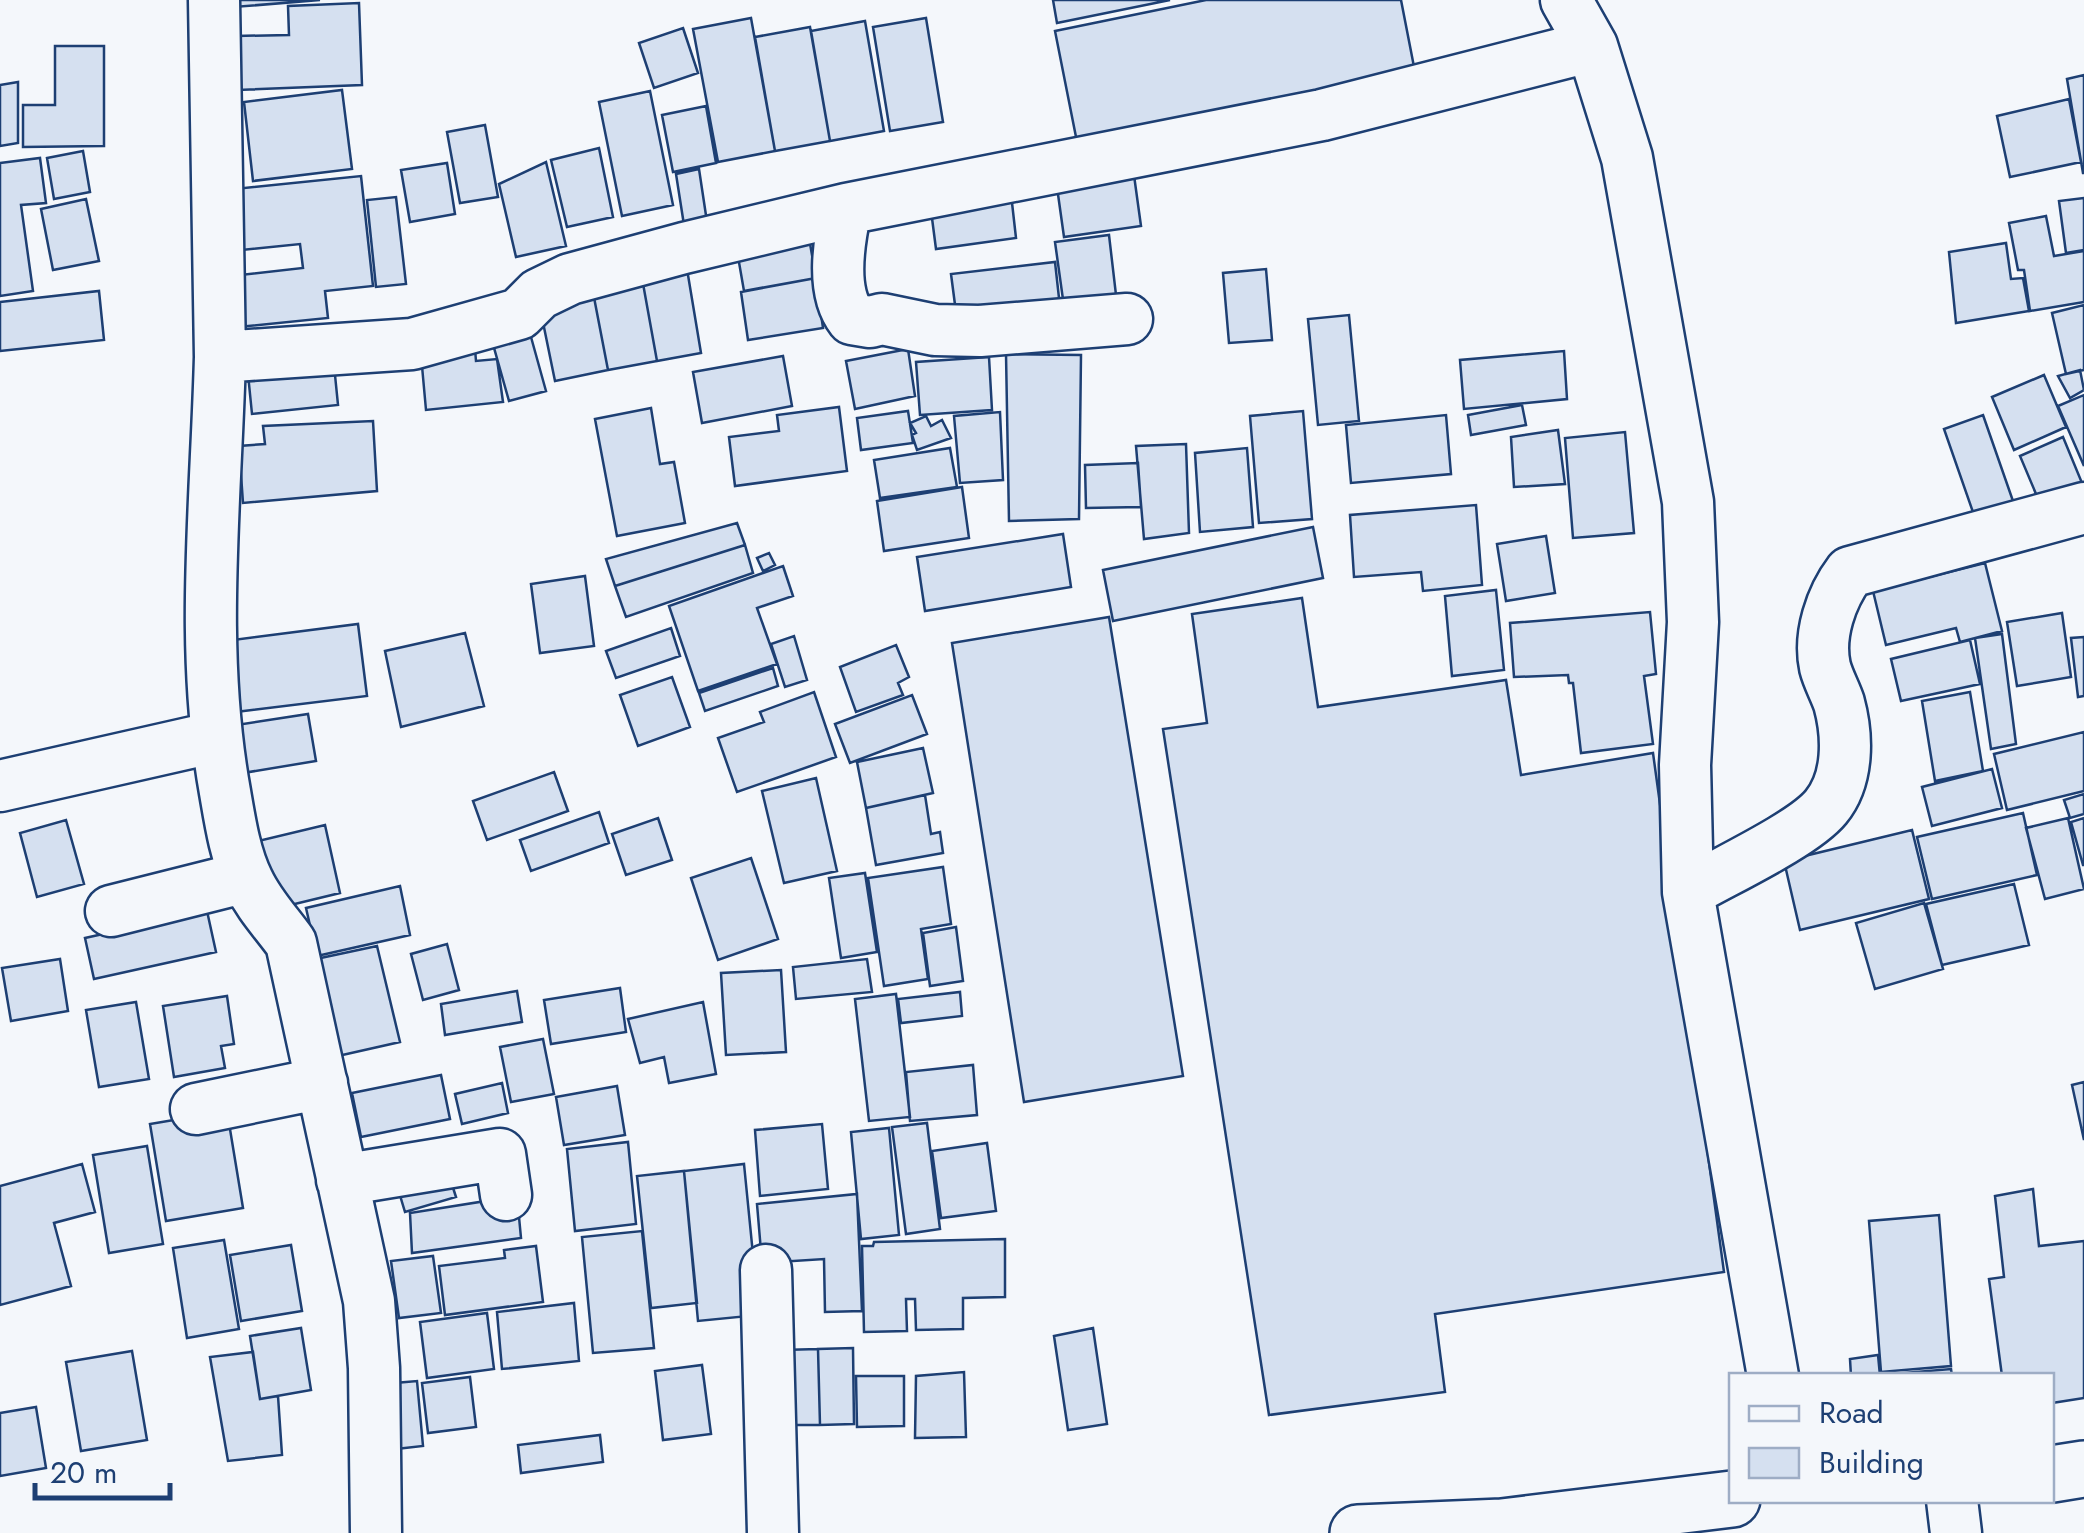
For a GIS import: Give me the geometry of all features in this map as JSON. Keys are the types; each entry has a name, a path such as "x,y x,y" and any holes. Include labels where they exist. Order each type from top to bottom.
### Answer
{"highway":[{"path":"2054,1474 2084,1469"},
{"path":"1358,1533 1502,1527 1729,1499"}],"street":[{"path":"214,0 220,358 209,636 216,737 228,812 246,878 267,915 292,943 369,1301 376,1533"},
{"path":"1566,0 1592,46 1627,158 1688,502 1692,622 1685,765 1688,892 1773,1373"},
{"path":"220,358 412,344 519,314 539,294 570,279 846,209 1322,115 1592,46"},
{"path":"846,209 838,242 840,278 847,314 858,322 882,319 935,330 980,330 1127,319"},
{"path":"1688,892 1806,824 1836,792 1846,753 1840,706 1824,665 1825,641 1828,614 1850,572 2084,508"},
{"path":"0,786 216,737"},
{"path":"112,911 246,878"},
{"path":"196,1109 322,1083"},
{"path":"342,1180 500,1154 506,1195"},
{"path":"766,1270 773,1533"},
{"path":"1952,1503 1956,1533"}],"building":[{"path":"234,0 320,0 234,7"},
{"path":"1053,0 1170,0 1057,23"},
{"path":"1206,0 1401,0 1416,77 1078,147 1055,31"},
{"path":"359,3 362,85 238,90 236,36 289,35 288,6"},
{"path":"751,18 775,151 718,162 693,29"},
{"path":"926,18 943,122 890,131 873,27"},
{"path":"865,21 884,131 830,141 811,31"},
{"path":"810,27 830,141 775,151 755,37"},
{"path":"683,28 698,73 654,88 639,43"},
{"path":"55,46 104,46 104,146 23,147 23,105 55,105"},
{"path":"2084,75 2084,173 2083,173 2067,79"},
{"path":"18,82 18,143 0,146 0,85"},
{"path":"342,90 352,169 253,181 244,102"},
{"path":"650,91 673,205 622,216 599,102"},
{"path":"2069,99 2081,162 2010,177 1997,116"},
{"path":"706,106 716,163 673,172 662,115"},
{"path":"485,125 498,197 460,203 447,132"},
{"path":"599,148 613,217 567,227 551,160"},
{"path":"83,151 90,192 54,199 47,158"},
{"path":"40,158 46,203 21,205 33,291 0,296 0,163"},
{"path":"546,162 566,246 516,257 499,184"},
{"path":"447,163 455,214 410,222 401,170"},
{"path":"1133,168 1141,226 1064,237 1056,180"},
{"path":"699,169 707,222 684,225 676,174"},
{"path":"361,176 373,286 325,291 328,318 228,328 222,277 303,268 300,244 232,251 225,190"},
{"path":"1010,185 1016,238 936,249 929,195"},
{"path":"396,197 406,284 376,287 367,200"},
{"path":"2084,198 2084,250 2066,253 2059,201"},
{"path":"86,199 99,261 53,270 41,209"},
{"path":"2046,216 2054,256 2084,251 2084,302 2030,311 2024,270 2018,270 2009,223"},
{"path":"808,232 816,278 744,291 736,245"},
{"path":"1109,235 1118,312 1066,321 1055,242"},
{"path":"2006,243 2011,279 2023,278 2029,311 1956,323 1949,252"},
{"path":"1055,262 1060,307 957,320 951,274"},
{"path":"687,269 701,353 657,361 642,278"},
{"path":"1266,269 1272,340 1229,343 1223,273"},
{"path":"642,278 657,361 608,370 592,287"},
{"path":"816,278 823,328 748,340 741,292"},
{"path":"592,287 608,370 555,381 538,298"},
{"path":"99,291 104,340 0,351 0,302"},
{"path":"2084,305 2084,370 2066,374 2052,313"},
{"path":"1349,315 1359,421 1318,425 1308,319"},
{"path":"526,319 546,391 509,401 489,330"},
{"path":"475,349 476,361 497,359 503,402 426,410 422,366"},
{"path":"908,349 915,396 855,409 846,361"},
{"path":"1564,351 1567,399 1464,409 1460,360"},
{"path":"1006,354 1081,355 1079,519 1009,521"},
{"path":"783,356 792,406 702,423 693,372"},
{"path":"989,357 992,410 920,415 916,362"},
{"path":"334,365 338,405 252,414 248,374"},
{"path":"2080,370 2084,390 2070,398 2058,376"},
{"path":"2044,375 2066,427 2014,450 1992,397"},
{"path":"2084,395 2084,466 2058,406"},
{"path":"1522,405 1526,425 1471,435 1468,415"},
{"path":"839,407 847,471 735,486 729,437 779,431 777,415"},
{"path":"651,408 660,464 674,462 685,523 617,536 595,419"},
{"path":"908,411 913,443 861,450 857,418"},
{"path":"1303,411 1312,519 1259,523 1250,416"},
{"path":"1000,412 1003,480 960,483 954,416"},
{"path":"1446,415 1451,474 1351,483 1346,425"},
{"path":"1983,415 2013,501 1974,515 1944,429"},
{"path":"926,416 931,426 942,420 951,438 917,450 912,435 916,433 910,423"},
{"path":"373,421 377,491 243,503 239,446 265,444 263,426"},
{"path":"1558,430 1565,484 1514,487 1511,437"},
{"path":"1625,432 1634,533 1573,538 1565,438"},
{"path":"2063,437 2082,483 2039,501 2020,456"},
{"path":"1186,444 1189,533 1144,539 1136,446"},
{"path":"950,448 957,487 880,498 874,460"},
{"path":"1247,448 1253,527 1200,532 1195,453"},
{"path":"1138,463 1141,507 1086,508 1085,465"},
{"path":"962,487 969,538 884,551 877,501"},
{"path":"1476,505 1482,585 1423,591 1421,572 1354,577 1350,515"},
{"path":"737,523 745,545 615,586 606,559"},
{"path":"1313,527 1323,578 1113,621 1103,570"},
{"path":"1063,534 1071,587 925,611 917,557"},
{"path":"1546,536 1555,593 1506,601 1497,544"},
{"path":"745,545 753,573 626,617 615,586"},
{"path":"769,553 775,565 763,571 757,558"},
{"path":"1985,563 2002,631 1960,642 1956,628 1886,645 1873,591"},
{"path":"783,566 793,596 757,608 777,664 698,691 669,606"},
{"path":"585,576 594,646 540,653 531,584"},
{"path":"1496,590 1504,670 1452,676 1445,596"},
{"path":"1302,598 1318,707 1506,680 1521,775 1653,753 1724,1272 1435,1314 1445,1392 1269,1415 1163,729 1207,723 1192,614"},
{"path":"1650,612 1656,674 1644,676 1653,744 1581,753 1573,683 1569,683 1568,675 1514,677 1510,623"},
{"path":"2062,613 2071,677 2017,686 2007,622"},
{"path":"1109,617 1183,1076 1024,1102 952,643"},
{"path":"358,624 367,696 219,714 210,643"},
{"path":"671,628 680,656 616,678 606,651"},
{"path":"465,633 484,706 401,727 385,651"},
{"path":"2002,634 2016,744 1991,749 1975,638"},
{"path":"794,636 807,680 785,687 771,644"},
{"path":"2084,637 2084,696 2078,697 2071,638"},
{"path":"1970,640 1980,684 1901,701 1891,659"},
{"path":"896,645 909,677 898,683 903,695 856,712 840,667"},
{"path":"773,668 778,686 705,711 699,693"},
{"path":"672,677 690,727 638,746 620,695"},
{"path":"814,692 836,757 737,792 718,738 764,722 760,712"},
{"path":"1970,692 1983,771 1935,781 1922,701"},
{"path":"912,695 927,734 850,763 835,724"},
{"path":"308,714 316,761 237,774 230,726"},
{"path":"2084,732 2084,791 2007,810 1994,754"},
{"path":"923,748 933,793 866,808 857,762"},
{"path":"1992,769 2002,808 1932,826 1922,787"},
{"path":"554,772 568,811 487,840 473,801"},
{"path":"816,778 837,871 784,883 762,791"},
{"path":"2084,794 2084,814 2070,818 2064,800"},
{"path":"925,795 931,834 940,832 943,853 876,865 866,808"},
{"path":"599,812 609,843 531,871 520,840"},
{"path":"2023,813 2037,875 1932,899 1917,837"},
{"path":"658,818 672,860 626,875 612,834"},
{"path":"2068,818 2084,889 2045,899 2026,828"},
{"path":"2084,818 2084,865 2083,865 2071,822"},
{"path":"66,820 84,884 37,897 20,833"},
{"path":"325,825 340,893 270,910 254,842"},
{"path":"1912,830 1929,899 1800,930 1784,861"},
{"path":"751,858 778,939 718,960 691,878"},
{"path":"943,867 951,924 921,929 928,979 884,986 868,878"},
{"path":"865,873 877,952 841,958 829,878"},
{"path":"2014,884 2029,945 1942,965 1926,904"},
{"path":"400,886 410,935 317,956 306,908"},
{"path":"1924,903 1943,969 1875,989 1856,923"},
{"path":"207,911 216,952 94,979 85,938"},
{"path":"956,927 963,981 930,986 923,933"},
{"path":"447,944 459,990 423,1000 411,954"},
{"path":"377,946 400,1042 338,1056 316,959"},
{"path":"60,959 68,1011 11,1021 2,968"},
{"path":"867,959 872,992 796,999 793,967"},
{"path":"781,970 786,1052 726,1055 721,973"},
{"path":"620,988 626,1032 551,1044 544,1000"},
{"path":"517,991 522,1022 445,1035 441,1004"},
{"path":"960,992 962,1016 901,1023 898,999"},
{"path":"896,994 910,1117 869,1121 855,999"},
{"path":"227,996 234,1044 221,1046 225,1068 174,1077 163,1006"},
{"path":"136,1002 149,1079 99,1087 86,1010"},
{"path":"703,1002 716,1074 669,1083 664,1057 640,1063 628,1019"},
{"path":"543,1039 554,1094 511,1102 500,1047"},
{"path":"973,1065 977,1115 910,1121 906,1072"},
{"path":"441,1075 450,1119 361,1137 352,1093"},
{"path":"2084,1082 2084,1140 2072,1085"},
{"path":"502,1083 508,1113 462,1124 455,1094"},
{"path":"617,1086 625,1135 564,1145 556,1097"},
{"path":"227,1111 243,1208 166,1221 150,1124"},
{"path":"927,1123 940,1229 906,1234 892,1127"},
{"path":"822,1124 828,1189 760,1196 755,1130"},
{"path":"889,1128 899,1235 861,1239 851,1132"},
{"path":"628,1142 636,1224 575,1231 567,1149"},
{"path":"987,1143 996,1211 941,1218 932,1151"},
{"path":"147,1146 163,1244 109,1253 93,1155"},
{"path":"82,1164 95,1212 54,1223 71,1286 0,1305 0,1186"},
{"path":"744,1164 759,1315 698,1321 684,1171"},
{"path":"446,1166 456,1197 405,1212 396,1182"},
{"path":"684,1171 697,1303 651,1308 637,1176"},
{"path":"2033,1189 2039,1246 2084,1241 2084,1398 2054,1403 2054,1373 2002,1373 1989,1279 2004,1277 1995,1196"},
{"path":"857,1194 862,1311 825,1312 824,1259 762,1263 757,1204"},
{"path":"517,1196 521,1238 412,1253 410,1213"},
{"path":"1939,1215 1951,1366 1881,1372 1869,1221"},
{"path":"642,1231 654,1348 593,1353 582,1237"},
{"path":"1005,1239 1005,1297 963,1298 963,1329 916,1330 915,1299 906,1299 907,1331 864,1332 862,1246 873,1246 874,1242"},
{"path":"224,1240 239,1329 187,1338 173,1248"},
{"path":"291,1245 302,1311 241,1321 230,1255"},
{"path":"536,1246 543,1302 445,1315 439,1266 505,1258 504,1250"},
{"path":"433,1256 441,1313 399,1318 391,1261"},
{"path":"574,1303 579,1361 502,1369 497,1312"},
{"path":"487,1313 494,1369 427,1378 420,1322"},
{"path":"301,1328 311,1390 260,1399 250,1336"},
{"path":"1093,1328 1107,1424 1068,1430 1054,1336"},
{"path":"853,1348 854,1424 820,1425 818,1349"},
{"path":"818,1349 820,1425 784,1425 782,1350"},
{"path":"132,1351 147,1440 81,1451 66,1362"},
{"path":"253,1352 260,1399 278,1396 282,1455 228,1461 210,1357"},
{"path":"1878,1355 1880,1373 1851,1373 1850,1359"},
{"path":"702,1365 711,1434 663,1440 655,1371"},
{"path":"1951,1369 1952,1373 1904,1373"},
{"path":"964,1372 966,1437 915,1438 916,1376"},
{"path":"856,1376 904,1376 904,1426 857,1427"},
{"path":"470,1377 476,1427 428,1433 422,1383"},
{"path":"417,1381 423,1446 387,1450 395,1383"},
{"path":"36,1407 46,1468 0,1476 0,1413"},
{"path":"600,1435 603,1462 521,1473 518,1445"}]}
